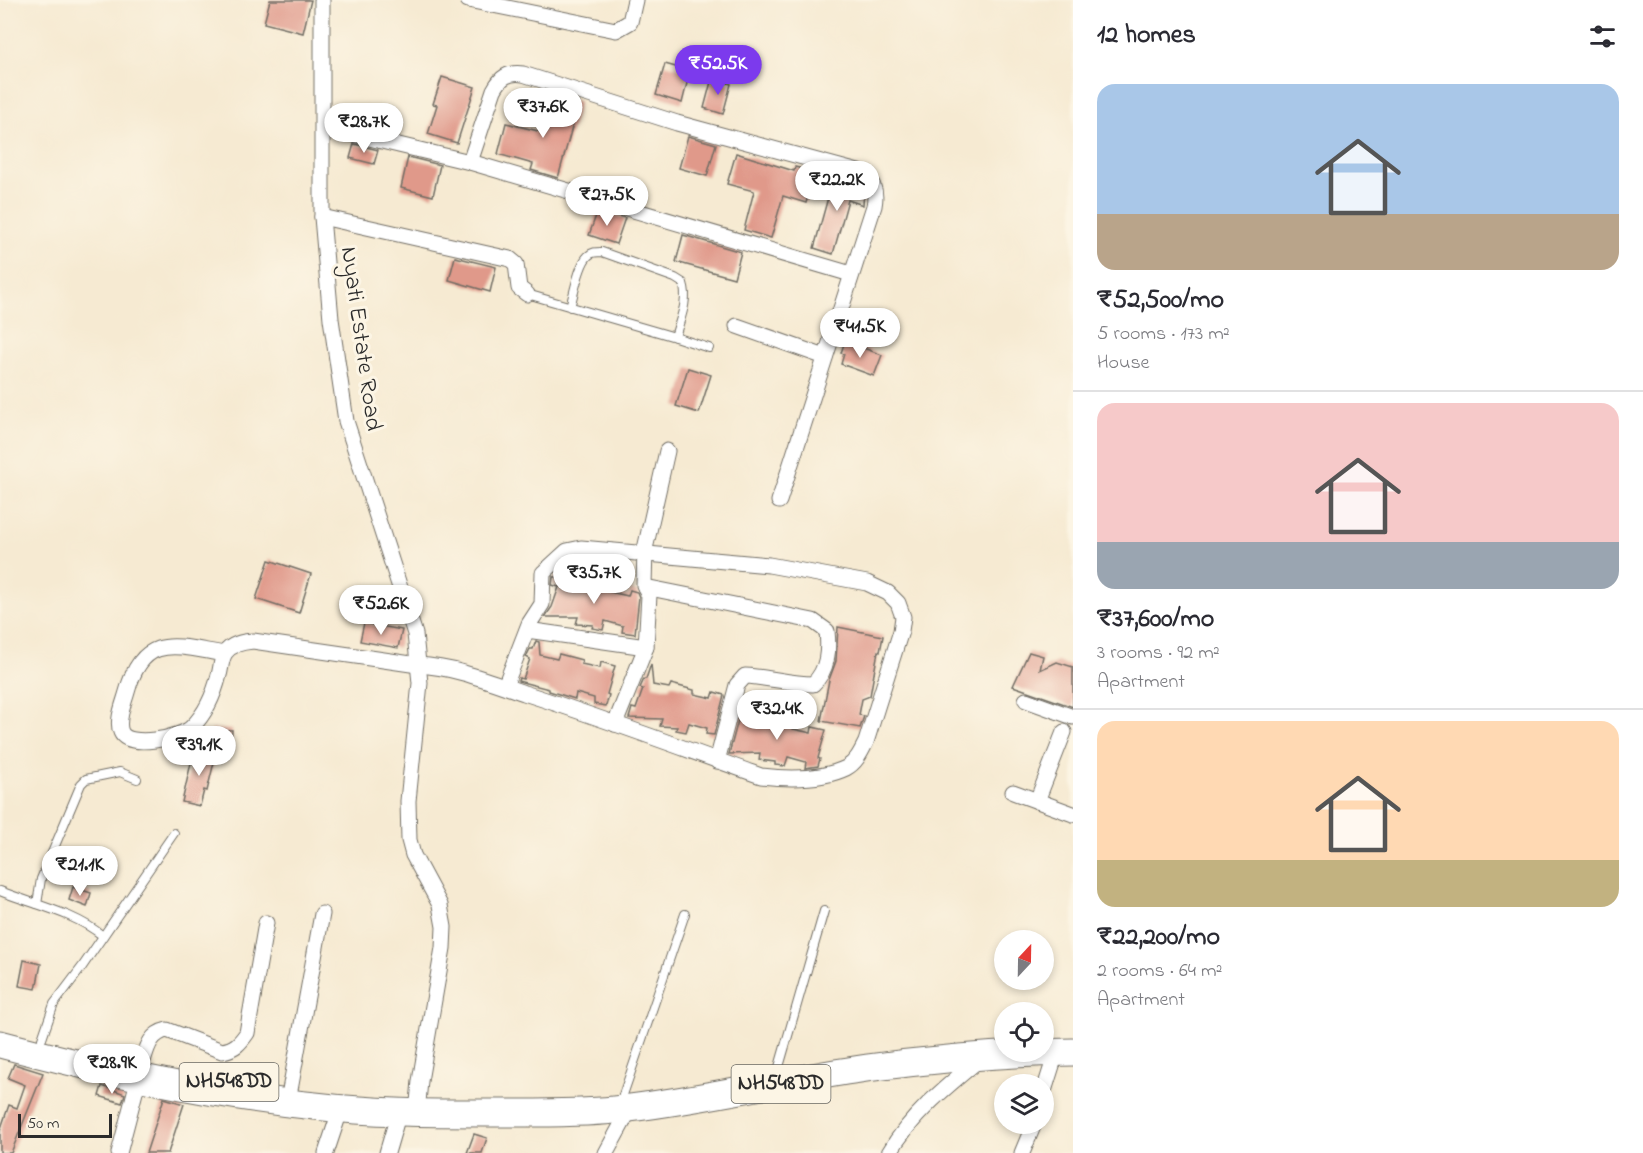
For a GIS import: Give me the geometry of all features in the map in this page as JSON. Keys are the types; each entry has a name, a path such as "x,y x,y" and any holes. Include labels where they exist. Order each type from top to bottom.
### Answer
{"highway":[{"name":"NH548DD","path":"0,1027 190,1087 313,1106 341,1108 411,1107 522,1100 627,1101 731,1093 866,1068 994,1049"},
{"name":"NH548DD","path":"0,1044 74,1064 290,1090 396,1096 411,1107"},
{"name":"NH548DD","path":"627,1101 779,1067 898,1048 994,1049"}],"street":[{"name":"Nyati Estate Road","path":"322,0 322,217 331,319 345,421 415,634 420,683 408,801 409,840 413,855 440,905 444,927 443,948 411,1107 387,1153"},
{"path":"468,0 616,30 630,22 635,0"},
{"path":"470,162 494,90 499,80 513,73 523,74 677,123 864,174 874,185 876,198 779,501"},
{"path":"323,127 470,162 851,274"},
{"path":"322,217 510,259 516,264 519,288 528,294"},
{"path":"738,326 825,357"},
{"path":"615,724 646,647 649,595 645,587 645,554 667,451"},
{"path":"224,654 167,646 148,652 131,677 120,721 120,730 125,738 142,741 177,736 190,729 205,712 215,691 224,654 234,644 253,641 455,670 615,724 760,777 788,779 847,768 859,757 866,742 901,631 903,617 898,603 888,592 867,583 769,565 581,548 567,551 543,573 542,604 527,630 505,686"},
{"path":"645,587 813,621 827,630 829,648 822,675 813,684 794,684 745,676 737,685 717,760"},
{"path":"527,630 646,647"},
{"path":"1026,700 1073,717"},
{"path":"1037,801 1064,732"},
{"path":"1013,792 1073,814"},
{"path":"290,1090 322,914"},
{"path":"119,1153 150,1041 160,1032 167,1030 222,1051 231,1050 247,1033 266,923"},
{"path":"1050,1074 1061,1045"},
{"path":"889,1153 899,1136 925,1105 994,1049"},
{"path":"606,1153 627,1101"},
{"path":"326,1153 341,1108"},
{"path":"1022,1153 1030,1134"}],"lane":[{"path":"570,306 583,263 588,255 602,252 675,278 683,283 686,292 685,303 675,337"},
{"path":"528,294 709,348"},
{"path":"38,904 41,879 81,784 86,779 120,772 137,779"},
{"path":"42,1039 54,1004 104,936 127,898 174,832"},
{"path":"0,891 72,917 104,936"},
{"path":"779,1067 824,911"},
{"path":"627,1101 685,914"}],"building":[{"path":"270,0 311,0 303,33 264,23"},
{"path":"665,64 690,71 682,103 656,95"},
{"path":"442,77 475,87 457,143 428,134 437,105 433,104"},
{"path":"712,78 731,84 723,114 704,108"},
{"path":"553,94 579,102 558,178 531,170 533,164 498,154 506,123 542,132"},
{"path":"688,136 716,144 707,176 679,168"},
{"path":"354,144 378,150 374,164 350,158"},
{"path":"736,153 794,171 795,167 815,172 806,203 783,196 771,238 744,230 754,191 727,184"},
{"path":"408,157 440,165 433,196 401,188"},
{"path":"834,176 861,185 864,191 863,205 848,200 833,254 814,248"},
{"path":"598,210 625,218 616,244 589,235"},
{"path":"683,235 741,252 734,278 676,262"},
{"path":"455,257 496,267 490,292 449,280"},
{"path":"845,341 882,355 874,376 841,364 844,354 841,353"},
{"path":"688,368 711,375 699,413 676,406"},
{"path":"269,560 311,574 299,613 256,599"},
{"path":"568,563 569,583 586,587 587,582 611,588 610,592 628,596 630,590 637,592 639,597 635,634 622,632 623,626 605,621 603,630 592,628 593,625 576,624 578,617 545,617 552,607 559,587 552,585 553,577 562,577"},
{"path":"364,623 402,630 398,648 360,641"},
{"path":"838,627 883,636 870,696 862,699 859,715 864,716 860,728 821,721 829,680 836,661"},
{"path":"536,641 539,642 540,655 557,659 559,654 582,660 581,664 600,668 601,662 615,666 606,706 594,704 594,698 576,693 575,699 518,681 519,678 523,679 530,659 526,657"},
{"path":"1029,652 1043,656 1040,670 1057,662 1073,667 1073,707 1013,686"},
{"path":"651,664 653,685 669,688 671,684 694,690 694,694 712,698 714,692 724,695 714,735 706,734 707,728 689,723 686,732 676,730 677,727 660,726 662,719 629,718 632,708 636,709 643,689 640,688"},
{"path":"740,713 751,715 751,720 768,723 770,718 793,724 793,729 811,733 812,727 826,730 818,766 805,768 806,762 788,757 785,766 775,765 775,762 759,760 760,753 729,754"},
{"path":"212,729 232,730 231,743 212,742"},
{"path":"194,750 216,754 207,791 204,790 200,806 182,802"},
{"path":"73,887 91,893 87,907 69,900"},
{"path":"24,960 41,964 36,989 19,986"},
{"path":"14,1064 43,1073 11,1153 0,1153 0,1131 9,1105 17,1108 25,1085 8,1078"},
{"path":"102,1086 125,1094 122,1103 99,1096"},
{"path":"164,1098 184,1104 168,1153 146,1153"},
{"path":"474,1134 487,1138 482,1153 467,1153"}]}
